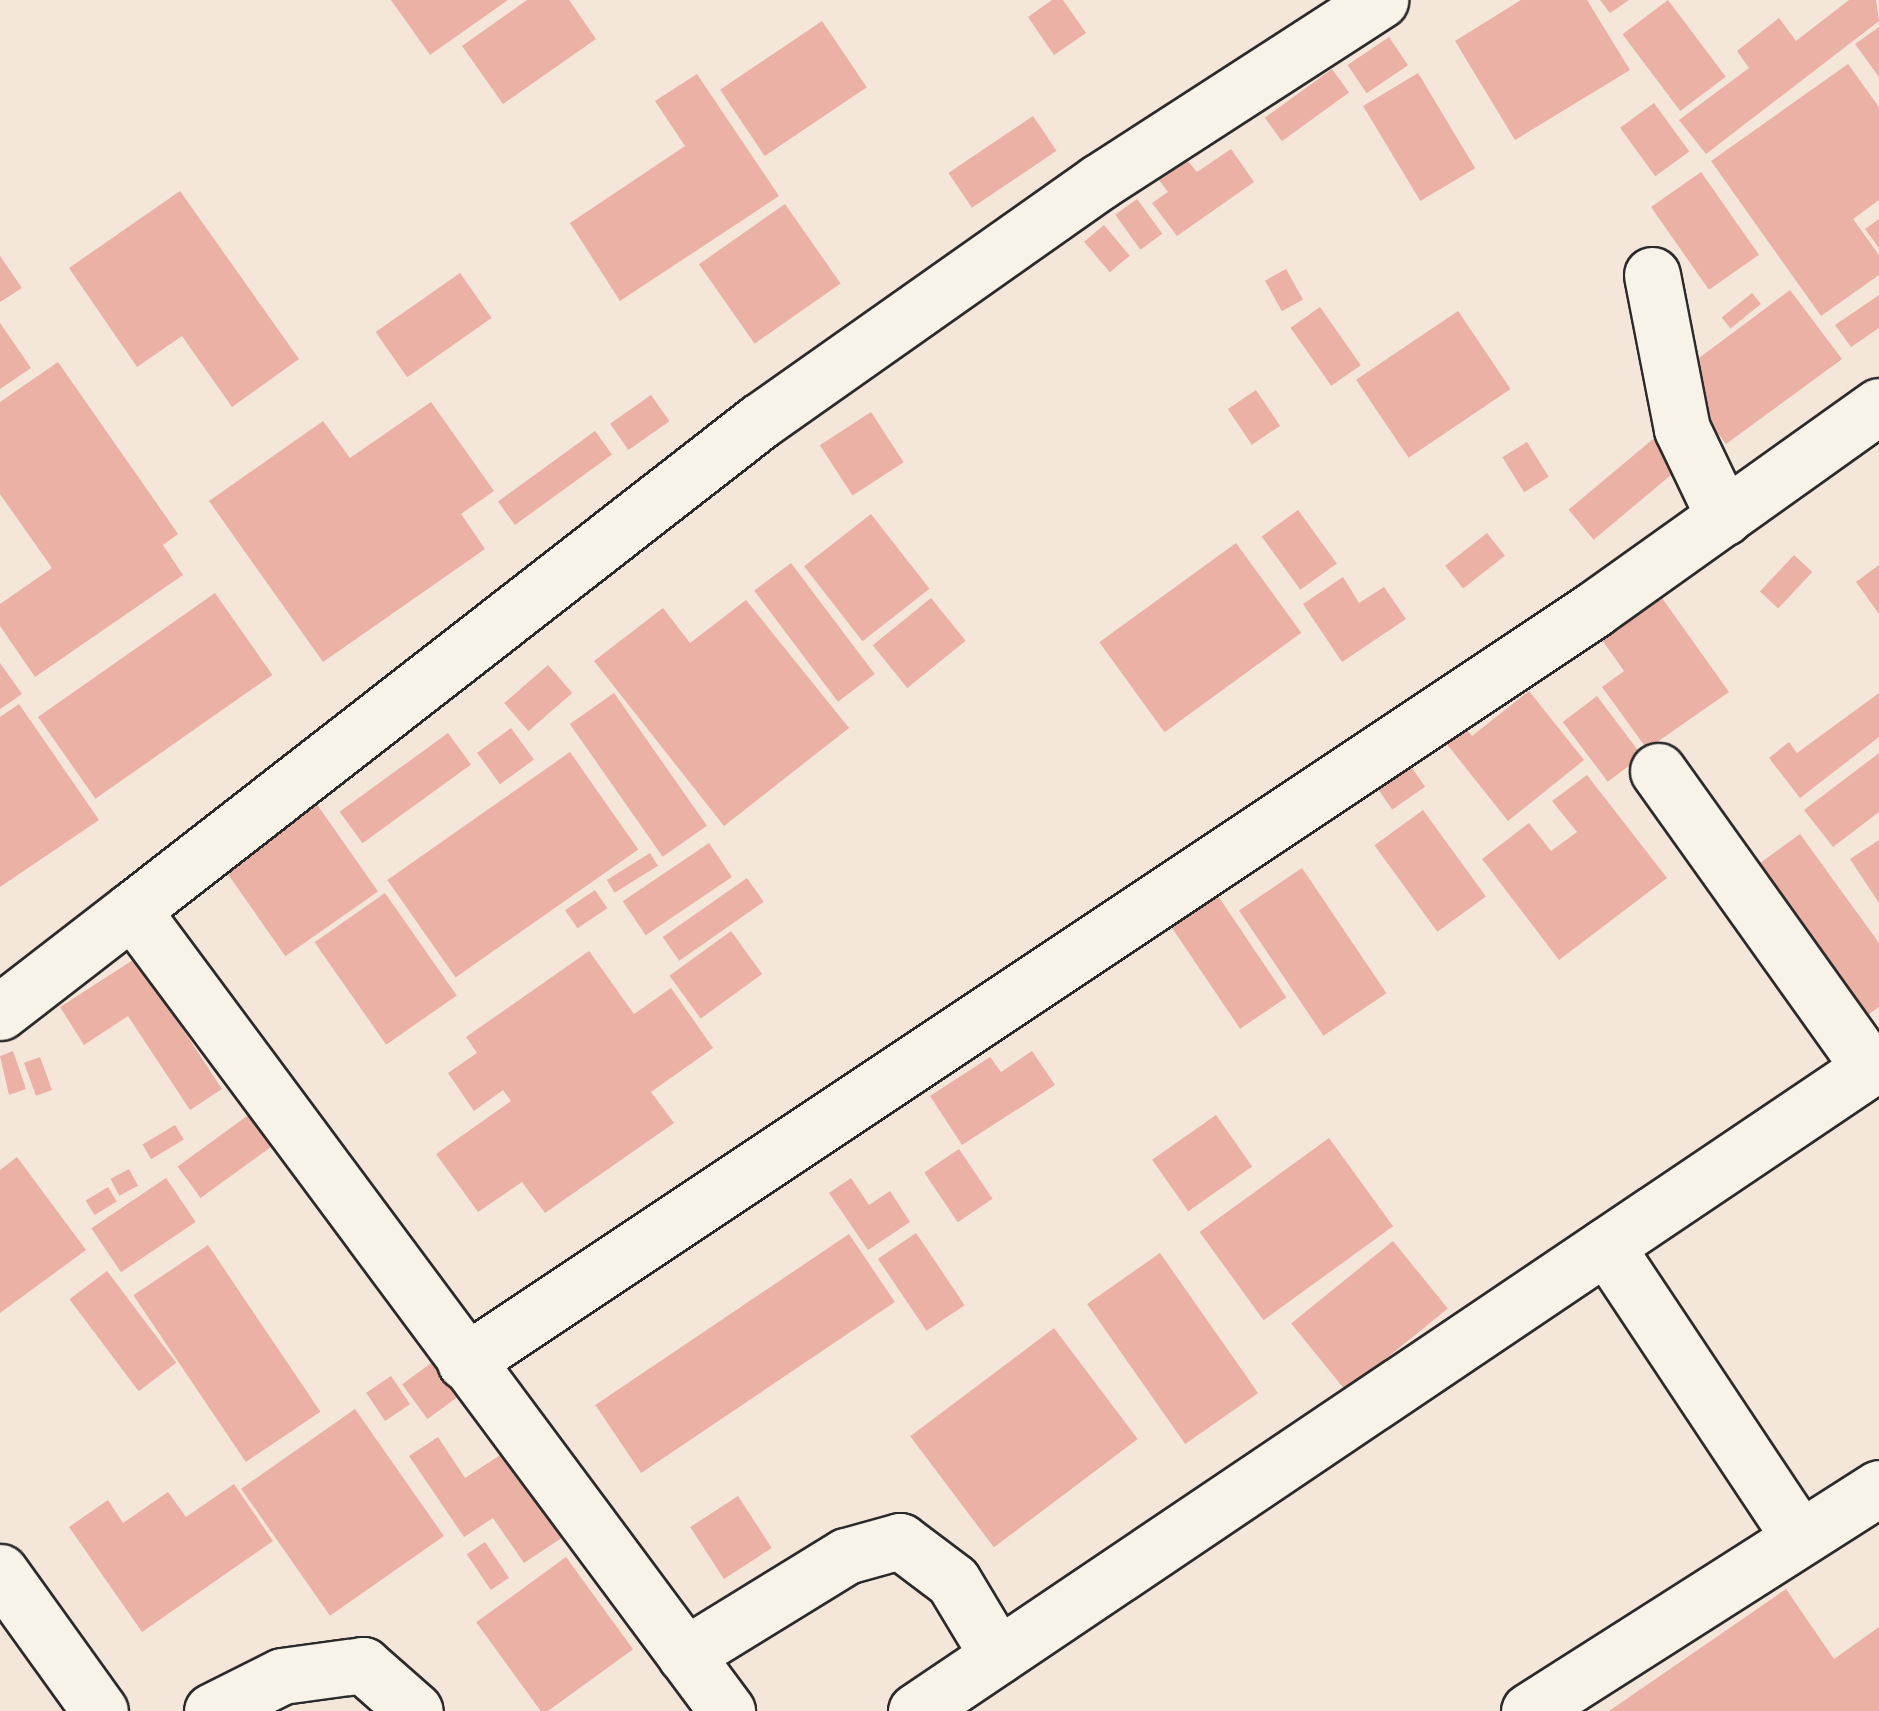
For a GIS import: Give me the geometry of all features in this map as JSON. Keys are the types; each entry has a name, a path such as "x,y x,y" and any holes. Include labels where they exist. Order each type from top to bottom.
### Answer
{"street":[{"path":"0,1012 760,421 1099,182 1380,0"},
{"path":"1652,275 1682,428 1724,517"},
{"path":"465,1362 1724,517 1879,406"},
{"path":"916,1711 1874,1065 1658,771"},
{"path":"132,910 727,1711"},
{"path":"1606,1246 1799,1536"},
{"path":"1529,1711 1879,1488"},
{"path":"685,1655 846,1556 900,1541 953,1581 998,1656"},
{"path":"0,1572 100,1711"},
{"path":"212,1711 282,1676 363,1665 415,1711"}],"building":[{"path":"391,0 508,0 430,55"},
{"path":"527,0 569,0 596,39 503,104 462,46"},
{"path":"1052,0 1063,0 1086,33 1054,55 1028,17"},
{"path":"1521,0 1587,0 1630,70 1515,140 1455,41"},
{"path":"1600,0 1629,0 1610,13"},
{"path":"1668,0 1726,77 1680,111 1622,34"},
{"path":"1849,0 1876,0 1879,21 1706,154 1679,120 1749,68 1737,51 1779,18 1796,41"},
{"path":"822,21 867,87 765,156 720,90"},
{"path":"1879,27 1879,77 1855,44"},
{"path":"1389,37 1408,65 1367,93 1348,65"},
{"path":"1848,64 1879,107 1879,200 1853,219 1879,255 1879,275 1821,316 1711,161"},
{"path":"1332,69 1349,92 1282,141 1265,118"},
{"path":"1418,73 1475,168 1420,201 1363,106"},
{"path":"697,74 779,196 620,301 570,223 685,146 655,101"},
{"path":"1654,103 1689,152 1655,176 1620,128"},
{"path":"1033,116 1056,151 972,208 948,173"},
{"path":"1231,149 1254,182 1177,236 1152,203 1168,192 1159,180 1187,160 1197,172"},
{"path":"1701,172 1759,255 1709,290 1651,207"},
{"path":"180,191 299,359 232,407 182,336 137,367 69,268"},
{"path":"1137,199 1162,234 1140,250 1115,215"},
{"path":"785,204 841,283 755,344 699,264"},
{"path":"1879,219 1879,248 1865,229"},
{"path":"1104,225 1130,256 1110,272 1084,242"},
{"path":"0,256 22,288 0,302"},
{"path":"1286,269 1303,300 1282,311 1265,281"},
{"path":"460,273 492,318 407,377 376,332"},
{"path":"1790,290 1842,359 1726,444 1681,385 1701,370 1695,361"},
{"path":"1752,293 1761,304 1731,328 1722,318"},
{"path":"1879,295 1879,328 1851,347 1835,325"},
{"path":"1320,307 1361,365 1331,386 1291,328"},
{"path":"1458,311 1511,389 1409,458 1356,380"},
{"path":"0,323 31,368 0,389"},
{"path":"58,362 178,534 163,545 183,575 35,677 0,626 0,604 52,568 0,494 0,402"},
{"path":"1256,390 1280,426 1252,445 1228,409"},
{"path":"651,395 669,421 628,450 610,424"},
{"path":"431,402 494,491 461,514 485,549 323,662 209,501 323,421 350,458"},
{"path":"871,412 904,462 853,496 820,445"},
{"path":"595,431 612,454 515,525 498,502"},
{"path":"1659,434 1684,464 1594,540 1569,510"},
{"path":"1527,442 1549,477 1524,492 1502,457"},
{"path":"1298,510 1337,563 1300,590 1262,536"},
{"path":"871,514 929,589 863,641 804,566"},
{"path":"1487,533 1505,556 1463,588 1445,566"},
{"path":"1236,543 1301,633 1165,732 1099,642"},
{"path":"1794,555 1812,572 1778,609 1760,592"},
{"path":"791,563 875,674 838,702 754,591"},
{"path":"1879,565 1879,614 1856,582"},
{"path":"1343,577 1359,603 1384,587 1406,619 1342,662 1303,604"},
{"path":"215,593 272,675 95,799 38,717"},
{"path":"931,598 966,641 907,688 873,645"},
{"path":"1662,598 1729,692 1647,749 1602,687 1624,671 1602,640"},
{"path":"746,600 849,728 724,826 594,661 663,608 690,643"},
{"path":"0,663 22,694 0,709"},
{"path":"548,665 572,693 529,731 504,703"},
{"path":"1529,691 1584,760 1508,821 1438,733 1458,718 1472,736"},
{"path":"614,693 707,826 663,857 570,724"},
{"path":"1879,693 1879,737 1800,798 1769,758 1789,742 1797,753"},
{"path":"1597,696 1642,756 1608,782 1563,722"},
{"path":"19,704 99,820 0,887 0,717"},
{"path":"511,728 534,760 500,784 477,753"},
{"path":"448,733 471,765 363,843 340,812"},
{"path":"570,752 638,849 456,977 387,880"},
{"path":"1879,753 1879,812 1833,847 1804,810"},
{"path":"1405,758 1425,787 1392,810 1372,781"},
{"path":"1587,775 1667,878 1559,960 1482,859 1529,823 1551,851 1577,832 1552,801"},
{"path":"316,803 378,891 285,956 223,868"},
{"path":"1423,810 1486,897 1437,932 1374,845"},
{"path":"1800,834 1879,943 1879,1007 1854,1025 1745,874"},
{"path":"1879,840 1879,903 1850,859"},
{"path":"709,843 732,877 646,935 623,901"},
{"path":"650,853 658,866 615,893 607,880"},
{"path":"1302,868 1386,993 1323,1036 1239,910"},
{"path":"747,878 764,902 679,961 663,937"},
{"path":"595,890 607,908 577,928 565,910"},
{"path":"385,893 457,995 386,1045 315,942"},
{"path":"1216,893 1286,997 1240,1029 1170,924"},
{"path":"731,931 762,974 701,1019 670,976"},
{"path":"589,951 634,1014 671,988 713,1048 651,1092 674,1123 545,1213 522,1182 478,1212 436,1154 511,1101 503,1090 474,1111 448,1073 477,1053 466,1037"},
{"path":"136,958 222,1089 190,1110 128,1016 84,1045 60,1007"},
{"path":"13,1051 26,1089 9,1095 0,1056"},
{"path":"1032,1051 1055,1085 962,1145 930,1096 990,1057 1001,1072"},
{"path":"40,1057 52,1090 36,1096 24,1063"},
{"path":"265,1103 288,1135 201,1198 178,1166"},
{"path":"1216,1115 1252,1167 1188,1211 1152,1160"},
{"path":"175,1125 184,1140 151,1159 142,1145"},
{"path":"1329,1138 1393,1226 1264,1320 1200,1232"},
{"path":"959,1149 993,1199 958,1222 924,1172"},
{"path":"17,1157 86,1250 0,1313 0,1170"},
{"path":"129,1169 138,1186 119,1196 110,1179"},
{"path":"166,1178 196,1222 121,1272 91,1228"},
{"path":"851,1178 869,1205 890,1191 910,1222 868,1250 829,1193"},
{"path":"108,1187 117,1202 94,1215 86,1200"},
{"path":"916,1233 965,1305 927,1331 878,1259"},
{"path":"849,1234 895,1302 641,1473 595,1405"},
{"path":"1393,1241 1448,1309 1346,1391 1291,1323"},
{"path":"208,1245 320,1412 246,1462 133,1295"},
{"path":"1160,1253 1258,1393 1185,1444 1087,1304"},
{"path":"107,1271 176,1363 139,1391 69,1299"},
{"path":"1054,1328 1138,1439 994,1547 910,1436"},
{"path":"445,1353 470,1388 427,1419 402,1384"},
{"path":"391,1376 410,1404 385,1421 366,1393"},
{"path":"355,1409 444,1536 330,1616 241,1489"},
{"path":"438,1437 465,1478 508,1450 566,1535 524,1563 493,1518 464,1537 409,1456"},
{"path":"234,1484 273,1541 142,1632 69,1527 108,1500 123,1523 168,1492 186,1517"},
{"path":"738,1496 772,1548 724,1579 690,1527"},
{"path":"485,1542 509,1578 491,1590 467,1554"},
{"path":"566,1557 633,1649 548,1711 541,1711 476,1622"},
{"path":"1786,1589 1834,1659 1879,1627 1879,1711 1609,1711"}]}
